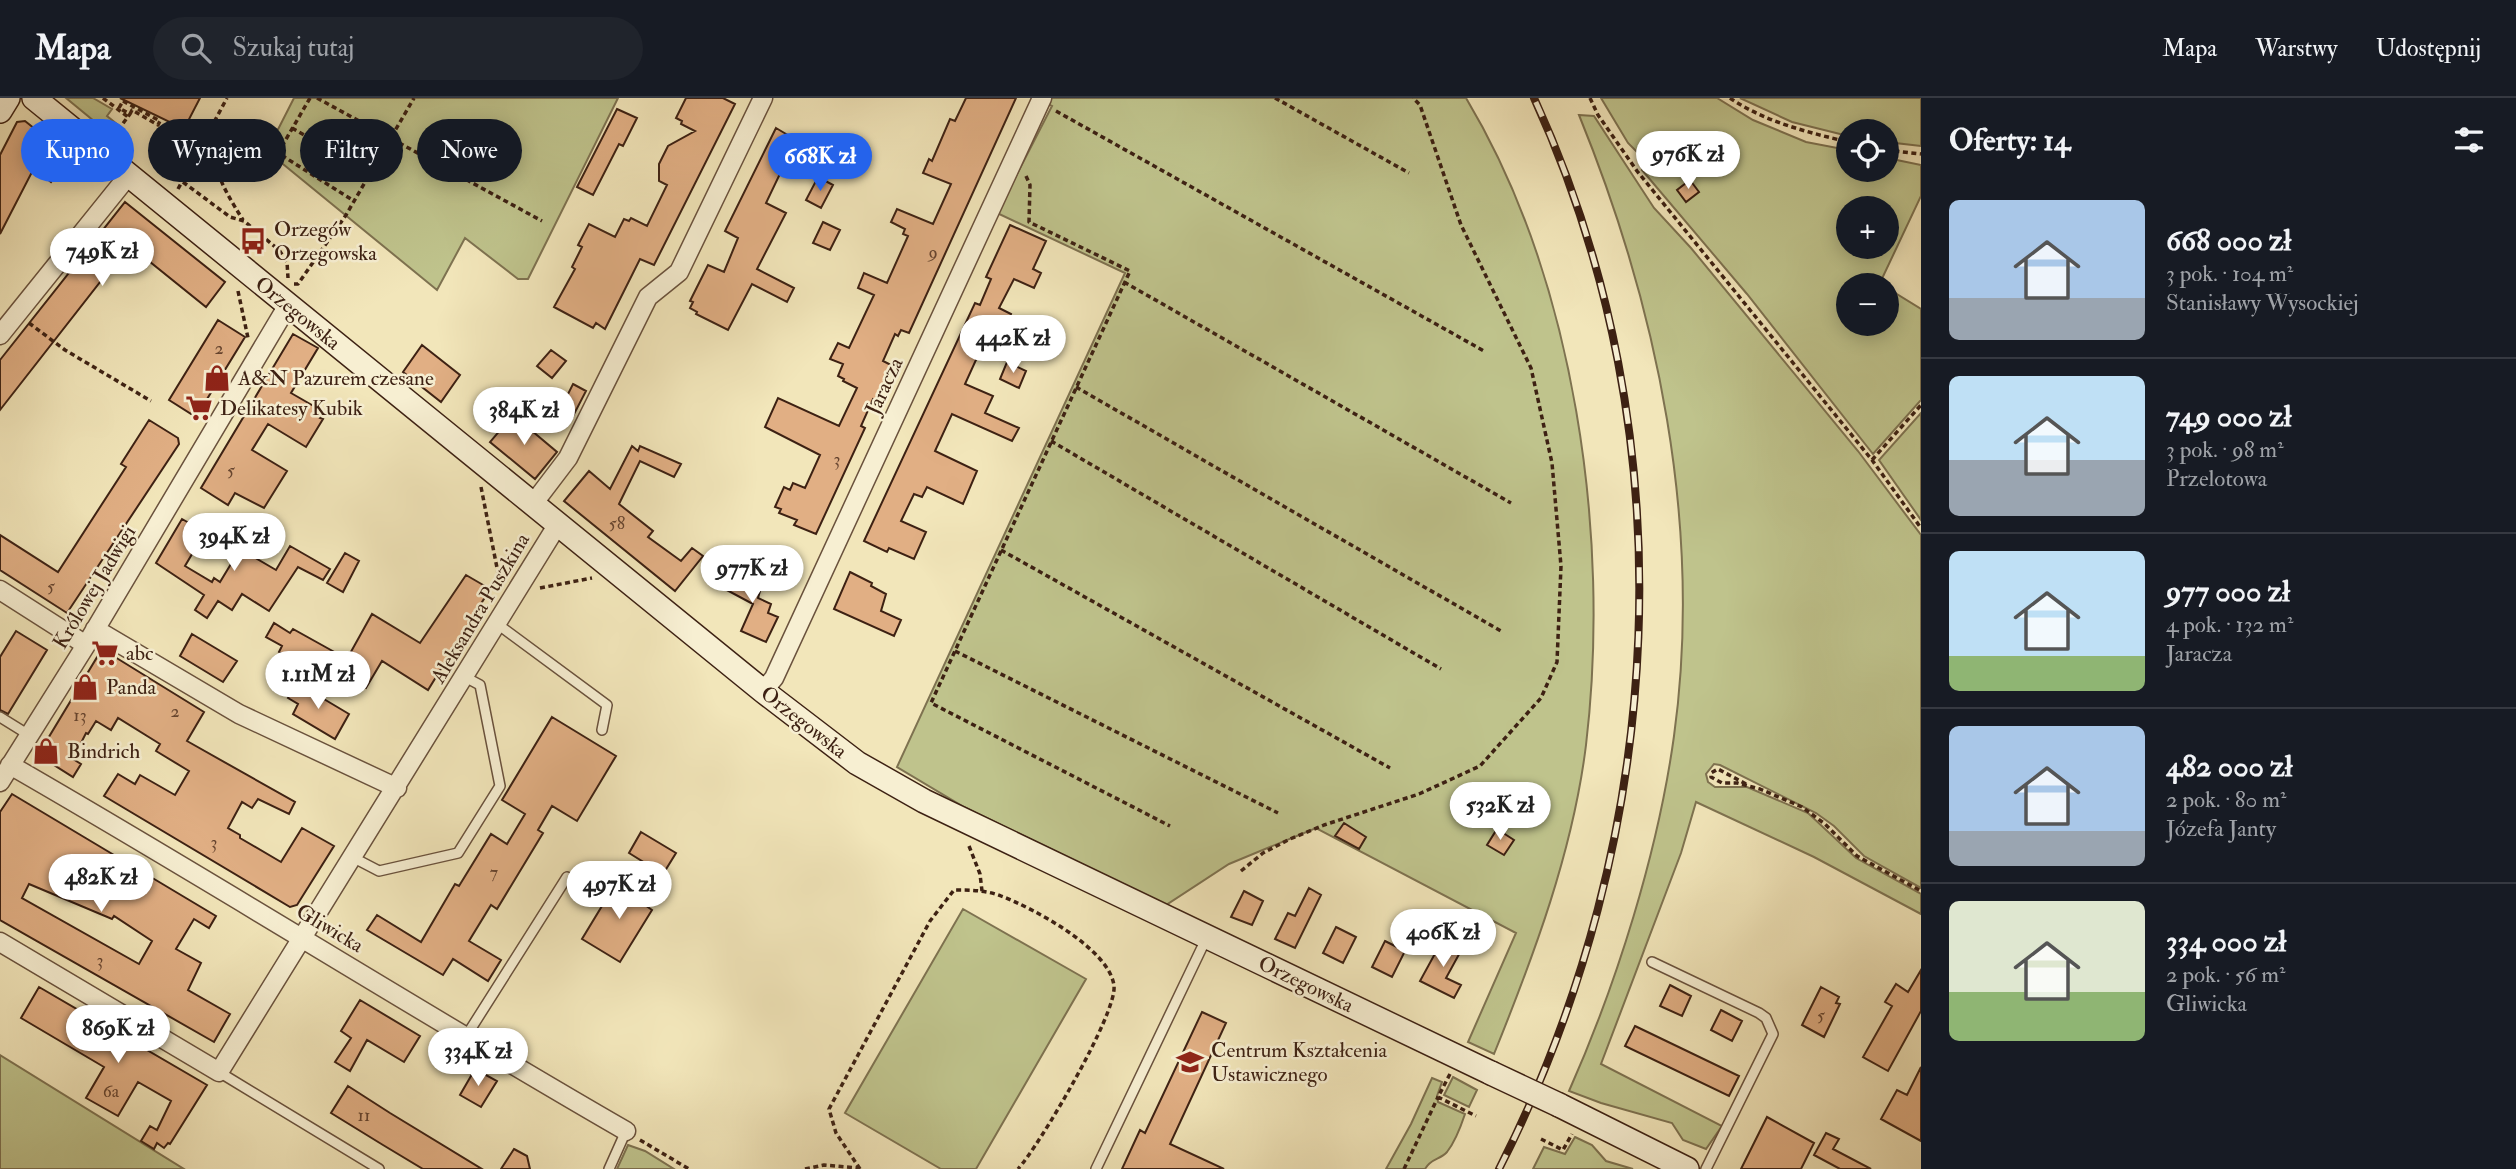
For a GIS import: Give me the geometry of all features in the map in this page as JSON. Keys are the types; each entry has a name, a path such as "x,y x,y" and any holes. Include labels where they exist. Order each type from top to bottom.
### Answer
{"street":[{"path":"0,111 8,98"},
{"name":"Orzegowska","path":"34,98 59,119"},
{"path":"533,504 568,458 648,297 679,272 763,98"},
{"name":"Jaracza","path":"763,691 774,678 1012,163 1048,104"},
{"name":"Orzegowska","path":"134,180 288,294 533,504 763,691 857,763 890,783 1687,1169"},
{"path":"0,334 123,182"},
{"name":"Królowej Jadwigi","path":"0,782 91,637 288,294"},
{"name":"Aleksandra Puszkina","path":"219,1072 354,858 558,524"},
{"path":"0,590 239,714 397,788"},
{"name":"Gliwicka","path":"10,765 303,938 465,1038 626,1131"},
{"path":"0,942 219,1072"}],"lane":[{"path":"496,624 607,705 602,730"},
{"path":"354,858 379,871 458,853 500,786 480,685 465,677"},
{"path":"0,717 29,735"},
{"path":"465,1038 568,877"},
{"path":"1096,1169 1207,937"},
{"path":"1652,962 1759,1013 1771,1026 1773,1034 1706,1169"},
{"path":"219,1072 379,1169"},
{"path":"609,1169 626,1131"}],"path":[{"path":"103,98 129,116"},
{"path":"216,119 227,98"},
{"path":"310,98 278,152 354,201"},
{"path":"317,98 355,119"},
{"path":"402,119 414,98"},
{"path":"1275,98 1409,173"},
{"path":"1241,871 1263,853 1290,839 1419,794 1480,766 1541,698 1556,662 1561,566 1552,463 1531,368 1461,225 1420,105 1412,98"},
{"path":"1590,98 1598,115 1637,171 1872,460 1921,528"},
{"path":"1730,98 1747,109 1781,123 1836,139"},
{"path":"127,119 129,116 132,110 158,125 160,121 123,100 119,108 129,116"},
{"path":"1048,104 1484,351"},
{"path":"292,128 300,133"},
{"path":"403,146 542,221"},
{"path":"1899,151 1921,154"},
{"path":"1012,163 1020,167 1030,185 1029,222 1130,271 931,703 1170,827"},
{"path":"183,182 230,217 244,221"},
{"path":"220,182 244,221 279,250 287,262 288,294"},
{"path":"288,294 298,284 366,182"},
{"path":"236,282 249,344"},
{"path":"1125,282 1511,503"},
{"path":"17,314 65,350 150,401"},
{"path":"1076,387 1501,631"},
{"path":"1872,460 1921,405"},
{"path":"1051,441 1441,669"},
{"path":"479,478 501,585"},
{"path":"1001,550 1390,768"},
{"path":"540,588 601,577"},
{"path":"955,651 1278,813"},
{"path":"1746,784 1716,781 1711,777 1711,773 1718,769 1807,810 1857,856 1921,891"},
{"path":"969,844 980,874 982,891"},
{"path":"859,1169 836,1133 830,1109 930,921 954,890 982,891 1001,896 1021,906 1092,949 1102,960 1114,986 1109,1010 1080,1069 1018,1169"},
{"path":"1404,1169 1451,1070"},
{"path":"1438,1097 1476,1115"},
{"path":"626,1131 689,1169"},
{"path":"1541,1139 1563,1150 1571,1136"},
{"path":"805,1169 824,1165 859,1169"}],"green space":[{"path":"66,98 93,98 112,109 107,116 111,119 92,119"},
{"path":"294,98 618,98 528,279 518,279 465,238 437,290 305,182 403,182 403,119 300,119 300,178 286,167 286,119 283,119"},
{"path":"1033,98 1466,98 1503,169 1534,246 1558,328 1576,411 1588,496 1593,581 1592,665 1586,745 1572,824 1537,941 1494,1054 1468,1042 1516,933 1316,828 1229,864 1166,905 964,807 897,767 1125,273 997,213 1052,106"},
{"path":"1601,98 1717,98 1753,120 1806,142 1836,148 1836,182 1899,182 1899,160 1921,165 1921,196 1899,243 1899,196 1836,196 1836,259 1891,259 1885,273 1836,273 1836,336 1899,336 1899,295 1921,309 1921,400 1873,454 1747,294 1642,170 1649,164 1628,143"},
{"path":"1740,98 1921,98 1921,146 1899,143 1899,119 1836,119 1836,133 1792,122"},
{"path":"1579,115 1594,116 1654,208 1691,248 1858,451 1921,535 1921,888 1864,856 1834,826 1816,813 1720,765 1714,764 1706,774 1708,782 1715,787 1747,787 1808,813 1856,858 1921,894 1921,914 1814,857 1696,802 1681,853 1601,1064 1722,1126 1706,1149 1683,1140 1672,1123 1569,1091 1619,962 1658,825 1674,736 1681,657 1682,578 1678,498 1667,420 1651,341 1631,264"},
{"path":"1921,413 1921,520 1879,460"},
{"path":"963,909 1086,979 976,1169 941,1169 845,1113"},
{"path":"0,1055 184,1169 0,1169"},
{"path":"1453,1077 1477,1090 1469,1107 1444,1095"},
{"path":"1432,1078 1442,1082 1437,1096 1438,1102 1465,1114 1455,1139 1447,1152 1425,1169 1386,1169 1411,1124"},
{"path":"1575,1137 1592,1145 1606,1161 1633,1169 1533,1169 1544,1147 1565,1154"},
{"path":"628,1145 645,1151 674,1169 617,1169"}],"building":[{"path":"120,98 200,98 189,119 163,119"},
{"path":"686,98 723,98 735,104 654,265 640,259 605,329 596,323 593,328 554,307 575,269 572,267 582,247 578,245 589,224 615,237 624,219 629,221 631,218 647,226 667,185 659,181 659,164 668,146 695,131 681,124 682,121 676,118"},
{"path":"966,98 1016,98 909,333 901,330 898,336 895,334 883,361 893,366 877,401 873,399 861,426 865,428 816,534 794,525 797,520 779,513 781,509 775,507 784,487 790,490 793,483 805,488 820,455 765,427 778,398 839,426 857,388 838,376 843,364 830,359 838,343 849,348 874,295 858,288 864,273 887,283 908,236 903,234 905,229 891,222 897,209 933,224 951,184 923,173 929,159 932,161 950,119 955,121"},
{"path":"617,109 637,118 623,146 619,144 593,195 577,187"},
{"path":"17,122 21,122 21,182 27,182 0,234 0,155"},
{"path":"776,128 813,150 804,167 787,159 766,203 786,213 757,269 794,288 787,302 752,284 728,330 696,314 697,312 690,308 693,302 690,301 708,265 724,272 738,238 725,231"},
{"path":"818,177 833,185 821,208 806,200"},
{"path":"1690,180 1699,192 1686,202 1677,190"},
{"path":"125,202 225,282 206,307 129,245 0,410 0,360"},
{"path":"823,222 840,230 830,250 813,243"},
{"path":"1010,225 1046,241 1033,269 1041,273 1034,288 1014,279 999,308 1011,314 992,356 980,351 965,384 993,396 985,413 1019,428 1012,441 952,414 935,451 977,471 963,504 927,487 922,497 914,494 901,521 926,532 914,559 889,548 887,552 864,541 975,303 980,305 991,279 986,277"},
{"path":"218,320 245,337 196,417 169,400"},
{"path":"293,334 318,348 291,393 324,412 320,418 323,419 306,447 268,424 252,450 287,471 264,508 235,493 228,505 201,488"},
{"path":"422,345 460,375 441,402 403,372"},
{"path":"551,350 566,361 552,378 537,366"},
{"path":"1007,362 1026,371 1019,388 1000,379"},
{"path":"573,384 586,391 572,418 559,412"},
{"path":"513,415 557,452 535,479 490,442"},
{"path":"149,420 178,438 179,444 67,613 0,570 0,535 58,572 126,467 121,464"},
{"path":"632,446 638,451 640,446 681,464 674,477 640,461 619,504 653,531 648,537 681,561 692,548 703,556 675,591 564,501 589,471 610,489"},
{"path":"182,519 205,532 185,566 212,582 214,578 220,582 240,549 276,570 290,546 330,569 323,580 298,567 269,611 242,594 232,610 218,601 207,618 195,610 204,595 156,563"},
{"path":"345,553 359,561 343,592 327,583"},
{"path":"733,568 762,584 758,598 771,604 768,613 778,617 766,642 741,631 753,604 723,588"},
{"path":"850,572 886,594 881,611 901,620 894,636 834,609"},
{"path":"466,575 490,589 428,690 382,661 366,688 317,659 307,677 289,666 292,660 279,652 282,646 266,637 274,623 290,633 293,629 347,659 372,614 420,643"},
{"path":"16,631 47,650 8,714 0,710 0,657"},
{"path":"192,634 237,661 223,682 180,656"},
{"path":"102,649 204,712 187,741 295,802 289,814 258,799 252,808 242,802 228,828 281,862 302,828 334,846 297,905 290,907 104,796 118,774 135,784 140,775 175,795 189,771 156,751 160,744 118,718 111,730 96,721 88,734 86,733 73,759 81,764 73,777 38,755"},
{"path":"297,683 349,714 335,739 293,714 298,704 288,698"},
{"path":"552,717 616,756 577,821 552,806 538,830 543,833 497,909 491,905 469,941 501,960 488,981 453,959 443,975 367,930 377,915 421,942 455,884 459,886 491,834 507,844 525,814 502,800"},
{"path":"12,794 216,916 209,928 194,919 176,949 201,963 188,990 230,1014 214,1042 0,920 0,812","holes":["29,884 112,919 114,916 152,941 139,964 22,898"]},
{"path":"1344,823 1366,837 1359,849 1335,836"},
{"path":"1497,829 1514,840 1504,855 1487,845"},
{"path":"641,832 676,853 663,874 629,853"},
{"path":"619,878 650,897 645,905 652,910 620,962 582,939"},
{"path":"1309,888 1321,895 1295,948 1275,939 1288,913 1295,916"},
{"path":"1244,891 1263,901 1252,925 1231,917"},
{"path":"1336,927 1356,937 1343,963 1323,953"},
{"path":"1443,939 1463,947 1446,978 1461,985 1454,998 1420,981"},
{"path":"1385,941 1405,951 1392,977 1372,967"},
{"path":"1921,970 1921,1011 1888,1071 1863,1057 1892,1006 1885,1002 1896,984 1908,992"},
{"path":"1670,985 1691,996 1682,1016 1660,1006"},
{"path":"39,987 207,1085 170,1144 164,1148 157,1143 154,1149 141,1141 150,1126 157,1130 171,1101 138,1082 118,1116 86,1098 104,1067 21,1018"},
{"path":"1821,987 1839,997 1836,1003 1840,1004 1824,1037 1802,1025"},
{"path":"360,1000 420,1036 404,1062 367,1040 350,1071 335,1062 351,1038 341,1031"},
{"path":"1721,1010 1742,1021 1732,1041 1711,1030"},
{"path":"1202,1012 1226,1023 1170,1144 1224,1169 1122,1169 1140,1130 1145,1133"},
{"path":"1635,1026 1739,1076 1729,1096 1625,1046"},
{"path":"1921,1067 1921,1141 1881,1119 1897,1090 1907,1095"},
{"path":"475,1069 497,1081 481,1107 460,1095"},
{"path":"348,1086 482,1169 423,1169 331,1113"},
{"path":"1767,1117 1814,1143 1801,1169 1741,1169"},
{"path":"1826,1133 1839,1139 1833,1149 1871,1169 1840,1169 1814,1155"},
{"path":"514,1149 527,1156 530,1169 501,1169"}],"railway":[{"path":"1499,1169 1555,1042 1598,910 1625,774 1638,637 1636,499 1618,362 1584,228 1534,98"}],"place":[{"name":"Orzegów Orzegowska","path":"253,241"},
{"name":"A&N Pazurem czesane","path":"217,378"},
{"name":"Delikatesy Kubik","path":"199,408"},
{"name":"abc","path":"105,653"},
{"name":"Panda","path":"85,687"},
{"name":"Bindrich","path":"46,751"},
{"name":"Centrum Kształcenia Ustawicznego","path":"1190,1062"}]}
